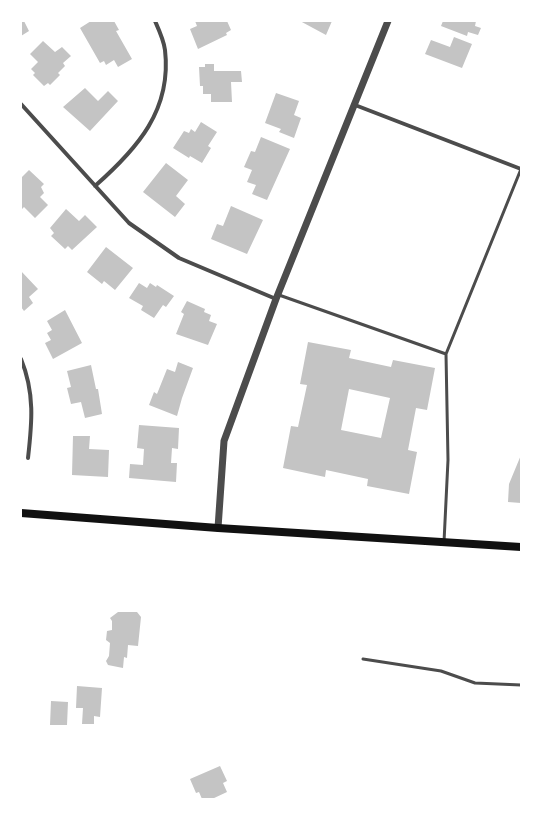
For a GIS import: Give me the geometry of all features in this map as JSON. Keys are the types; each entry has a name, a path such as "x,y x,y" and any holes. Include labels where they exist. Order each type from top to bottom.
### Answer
{"main road":[{"path":"21,513 218,528 521,547"}],"street":[{"path":"95,186 126,159 149,125 162,101 166,75 165,49 155,21"},
{"path":"218,528 224,441 277,297 388,21"},
{"path":"21,104 129,223 179,258 277,297"},
{"path":"355,105 521,169"},
{"path":"21,359 29,378 32,418 28,458"}],"lane":[{"path":"444,542 448,460 446,354 521,169"},
{"path":"277,297 446,354"},
{"path":"363,659 441,671 475,683 521,685"}],"building":[{"path":"21,21 24,21 29,31 21,36"},
{"path":"91,21 114,21 119,30 116,31 132,59 118,67 114,60 106,65 104,61 100,63 80,28"},
{"path":"195,21 227,21 231,30 226,33 227,35 198,49 190,29 197,26"},
{"path":"300,21 332,21 326,35"},
{"path":"443,21 476,21 475,26 481,28 478,35 468,32 467,36 441,26"},
{"path":"454,37 472,44 462,68 425,54 431,40 450,47"},
{"path":"43,41 55,52 62,47 71,56 63,63 65,66 58,73 60,75 50,85 48,83 44,86 33,75 35,73 31,69 38,62 30,54"},
{"path":"205,64 214,64 214,71 241,71 242,82 231,82 232,102 211,102 211,94 203,94 203,86 200,86 199,67 205,67"},
{"path":"85,88 98,101 108,91 118,101 90,131 63,107"},
{"path":"276,93 299,101 294,115 301,118 294,138 279,132 281,129 265,123"},
{"path":"201,122 217,132 208,146 211,148 202,163 190,156 189,158 173,148 184,131 189,133 191,129 195,132"},
{"path":"261,137 290,149 267,200 252,194 256,185 247,182 252,170 244,167 251,151 255,152"},
{"path":"166,163 188,180 176,196 185,204 175,217 143,192"},
{"path":"29,170 44,184 41,187 44,193 40,197 48,205 35,218 24,207 21,210 21,178"},
{"path":"231,206 263,220 247,254 211,239 217,224 223,226"},
{"path":"66,209 79,221 85,215 97,227 72,250 68,246 65,249 51,236 54,233 50,228"},
{"path":"106,247 133,268 115,290 104,281 102,284 87,272"},
{"path":"21,271 38,289 29,297 33,303 24,311 21,307"},
{"path":"139,283 147,288 150,283 156,287 157,285 174,296 166,307 163,305 154,318 141,310 143,306 129,298"},
{"path":"187,301 205,309 204,312 211,315 209,321 217,324 208,345 176,334 184,314 181,312"},
{"path":"65,310 82,343 53,359 45,343 51,340 47,333 52,330 47,321"},
{"path":"308,342 351,350 349,358 391,367 393,360 435,368 427,410 416,408 408,450 417,452 409,494 367,486 368,479 326,470 325,477 283,468 291,426 298,427 307,385 300,384","holes":["349,389 390,398 381,438 341,430"]},
{"path":"178,362 193,368 177,416 149,405 154,392 157,394 167,369 175,372"},
{"path":"91,365 96,389 98,389 102,414 85,418 81,402 71,404 67,388 71,387 67,371"},
{"path":"139,425 179,428 178,449 172,448 171,463 177,463 176,482 129,478 130,464 143,465 144,449 137,448"},
{"path":"73,436 90,436 89,449 109,450 108,477 72,475"},
{"path":"521,455 521,503 508,502 509,484"},
{"path":"118,612 137,612 141,617 138,646 128,645 127,658 124,657 123,668 108,665 106,661 109,656 110,643 106,640 107,631 112,630 112,621 110,618"},
{"path":"77,686 102,688 100,717 94,716 94,724 82,724 83,708 76,708"},
{"path":"51,701 68,702 67,725 50,725"},
{"path":"220,766 227,781 223,783 227,792 212,799 202,799 199,792 196,793 190,779"}]}
